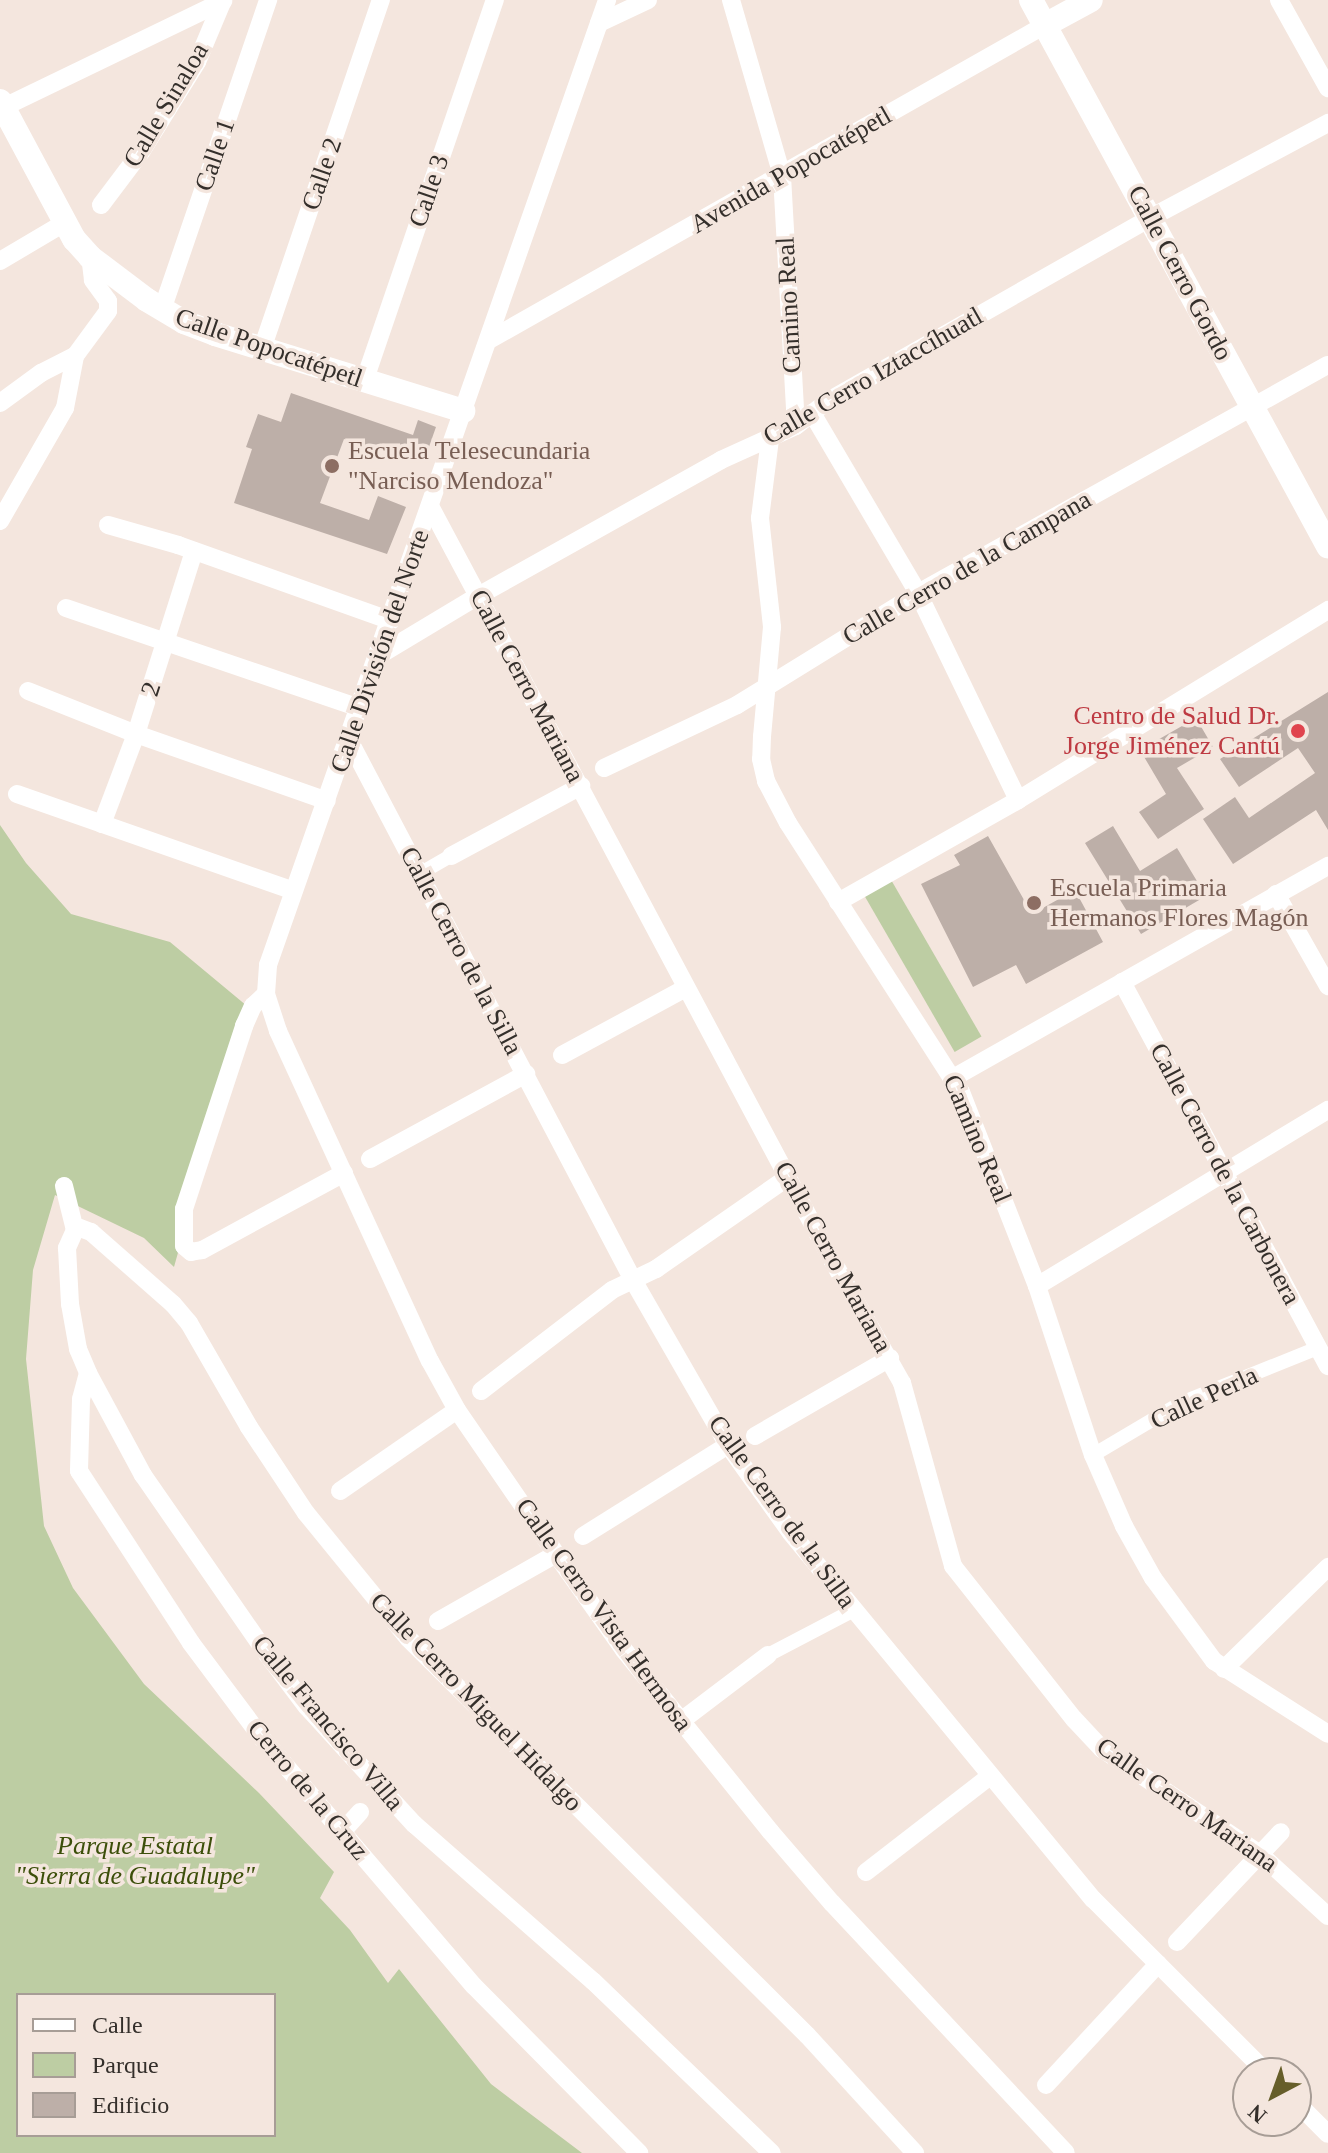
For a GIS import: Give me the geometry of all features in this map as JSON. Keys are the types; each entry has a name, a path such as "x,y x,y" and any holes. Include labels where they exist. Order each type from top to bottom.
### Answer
{"street":[{"path":"1,105 223,0"},
{"name":"Calle Sinaloa","path":"101,205 141,152 197,62 223,0"},
{"name":"Calle 1","path":"162,310 268,0"},
{"name":"Calle 2","path":"262,349 381,0"},
{"name":"Calle 3","path":"364,382 495,0"},
{"name":"Calle División del Norte","path":"344,1173 202,1250 191,1252 184,1246 184,1209 244,1026 253,1006 266,994 268,965 491,339 607,0"},
{"path":"599,23 648,0"},
{"name":"Camino Real","path":"731,0 782,176 796,426"},
{"name":"Calle Cerro Gordo","path":"1031,0 1328,546"},
{"name":"Avenida Popocatépetl","path":"491,339 1091,0"},
{"path":"1279,0 1328,88"},
{"name":"Calle Popocatépetl","path":"1,105 74,239 90,257 162,310 194,326 262,349 463,411"},
{"name":"Calle Cerro Iztaccíhuatl","path":"378,656 478,596 721,460 796,426 828,401 1150,218 1328,123"},
{"path":"0,261 66,222"},
{"path":"0,403 41,373 75,356 103,321 109,306 93,280 90,257"},
{"path":"0,521 65,408 75,356"},
{"name":"Calle Cerro de la Campana","path":"604,768 666,741 768,686 918,593 1251,405 1328,365"},
{"path":"812,413 918,593 1018,800"},
{"name":"Camino Real","path":"770,439 760,518 772,627 761,759 766,781 838,902 953,1078 1037,1286 1093,1455 1124,1526 1153,1578 1201,1648 1224,1669 1328,1734"},
{"name":"Calle Cerro Mariana","path":"430,506 787,1178 890,1358 902,1383 949,1555 961,1579 1102,1749 1260,1854 1328,1916"},
{"path":"108,525 194,551 391,621"},
{"name":"2","path":"102,824 136,734 194,551"},
{"path":"66,608 360,708"},
{"path":"838,902 1018,800 1328,610"},
{"path":"28,691 136,734 327,801"},
{"name":"Calle Cerro de la Silla","path":"349,740 633,1280 728,1445 791,1533 989,1777 1093,1899 1251,2057"},
{"path":"421,873 581,786"},
{"path":"17,794 294,891"},
{"path":"953,1078 1328,866"},
{"path":"1276,894 1328,986"},
{"name":"Calle Cerro de la Carbonera","path":"1122,982 1328,1366"},
{"path":"562,1055 686,988"},
{"name":"Calle Cerro Vista Hermosa","path":"266,994 278,1031 430,1361 457,1410 556,1554 624,1650 832,1903 1066,2153"},
{"path":"370,1159 526,1074"},
{"path":"1037,1286 1328,1110"},
{"path":"481,1391 612,1290 656,1269 787,1178"},
{"name":"Calle Francisco Villa","path":"64,1186 75,1230 67,1248 70,1304 78,1349 143,1475 201,1564 307,1707 414,1824 593,1981 772,2153"},
{"name":"Calle Cerro Miguel Hidalgo","path":"75,1230 80,1228 91,1232 173,1304 189,1323 249,1427 306,1513 417,1648 807,2035 915,2153"},
{"name":"Calle Perla","path":"1093,1455 1181,1403 1318,1348"},
{"path":"583,1536 728,1445 755,1436 890,1358"},
{"name":"Cerro de la Cruz","path":"88,1373 81,1399 79,1471 153,1569 191,1643 253,1726 474,1986 639,2153"},
{"path":"340,1491 457,1410"},
{"path":"438,1621 556,1554"},
{"path":"1224,1669 1328,1567"},
{"path":"681,1721 768,1655 854,1610"},
{"path":"866,1872 989,1777"},
{"path":"342,1832 360,1812"},
{"path":"1177,1942 1281,1832"},
{"path":"1046,2085 1158,1964"},
{"path":"1312,2118 1328,2134"}],"green space":[{"name":"Parque Estatal \"Sierra de Guadalupe\"","path":"0,825 26,863 71,914 170,942 247,1006 174,1267 144,1238 55,1195 33,1270 26,1359 44,1526 73,1588 144,1684 259,1793 334,1872 320,1898 350,1930 388,1983 399,1969 491,2084 582,2153 0,2153"},
{"path":"890,878 982,1036 955,1052 863,894"}],"building":[{"path":"291,393 413,435 418,420 436,427 424,461 402,453 400,458 344,439 320,503 369,520 378,496 406,507 387,554 234,503 252,449 246,447 258,414 281,422"},
{"path":"1328,692 1328,830 1316,810 1233,864 1203,819 1235,797 1249,818 1315,773 1298,748 1239,787 1220,759"},
{"path":"1196,718 1213,747 1177,768 1204,809 1158,839 1139,812 1166,794 1140,750"},
{"path":"1113,826 1140,871 1177,848 1206,896 1141,934 1085,843"},
{"path":"988,836 1032,914 1075,890 1103,942 1026,984 1016,965 973,987 921,884 960,865 954,855"}],"place":[{"name":"Escuela Telesecundaria \"Narciso Mendoza\"","path":"332,466"},
{"name":"Centro de Salud Dr. Jorge Jiménez Cantú","path":"1298,731"},
{"name":"Escuela Primaria Hermanos Flores Magón","path":"1034,903"}]}
